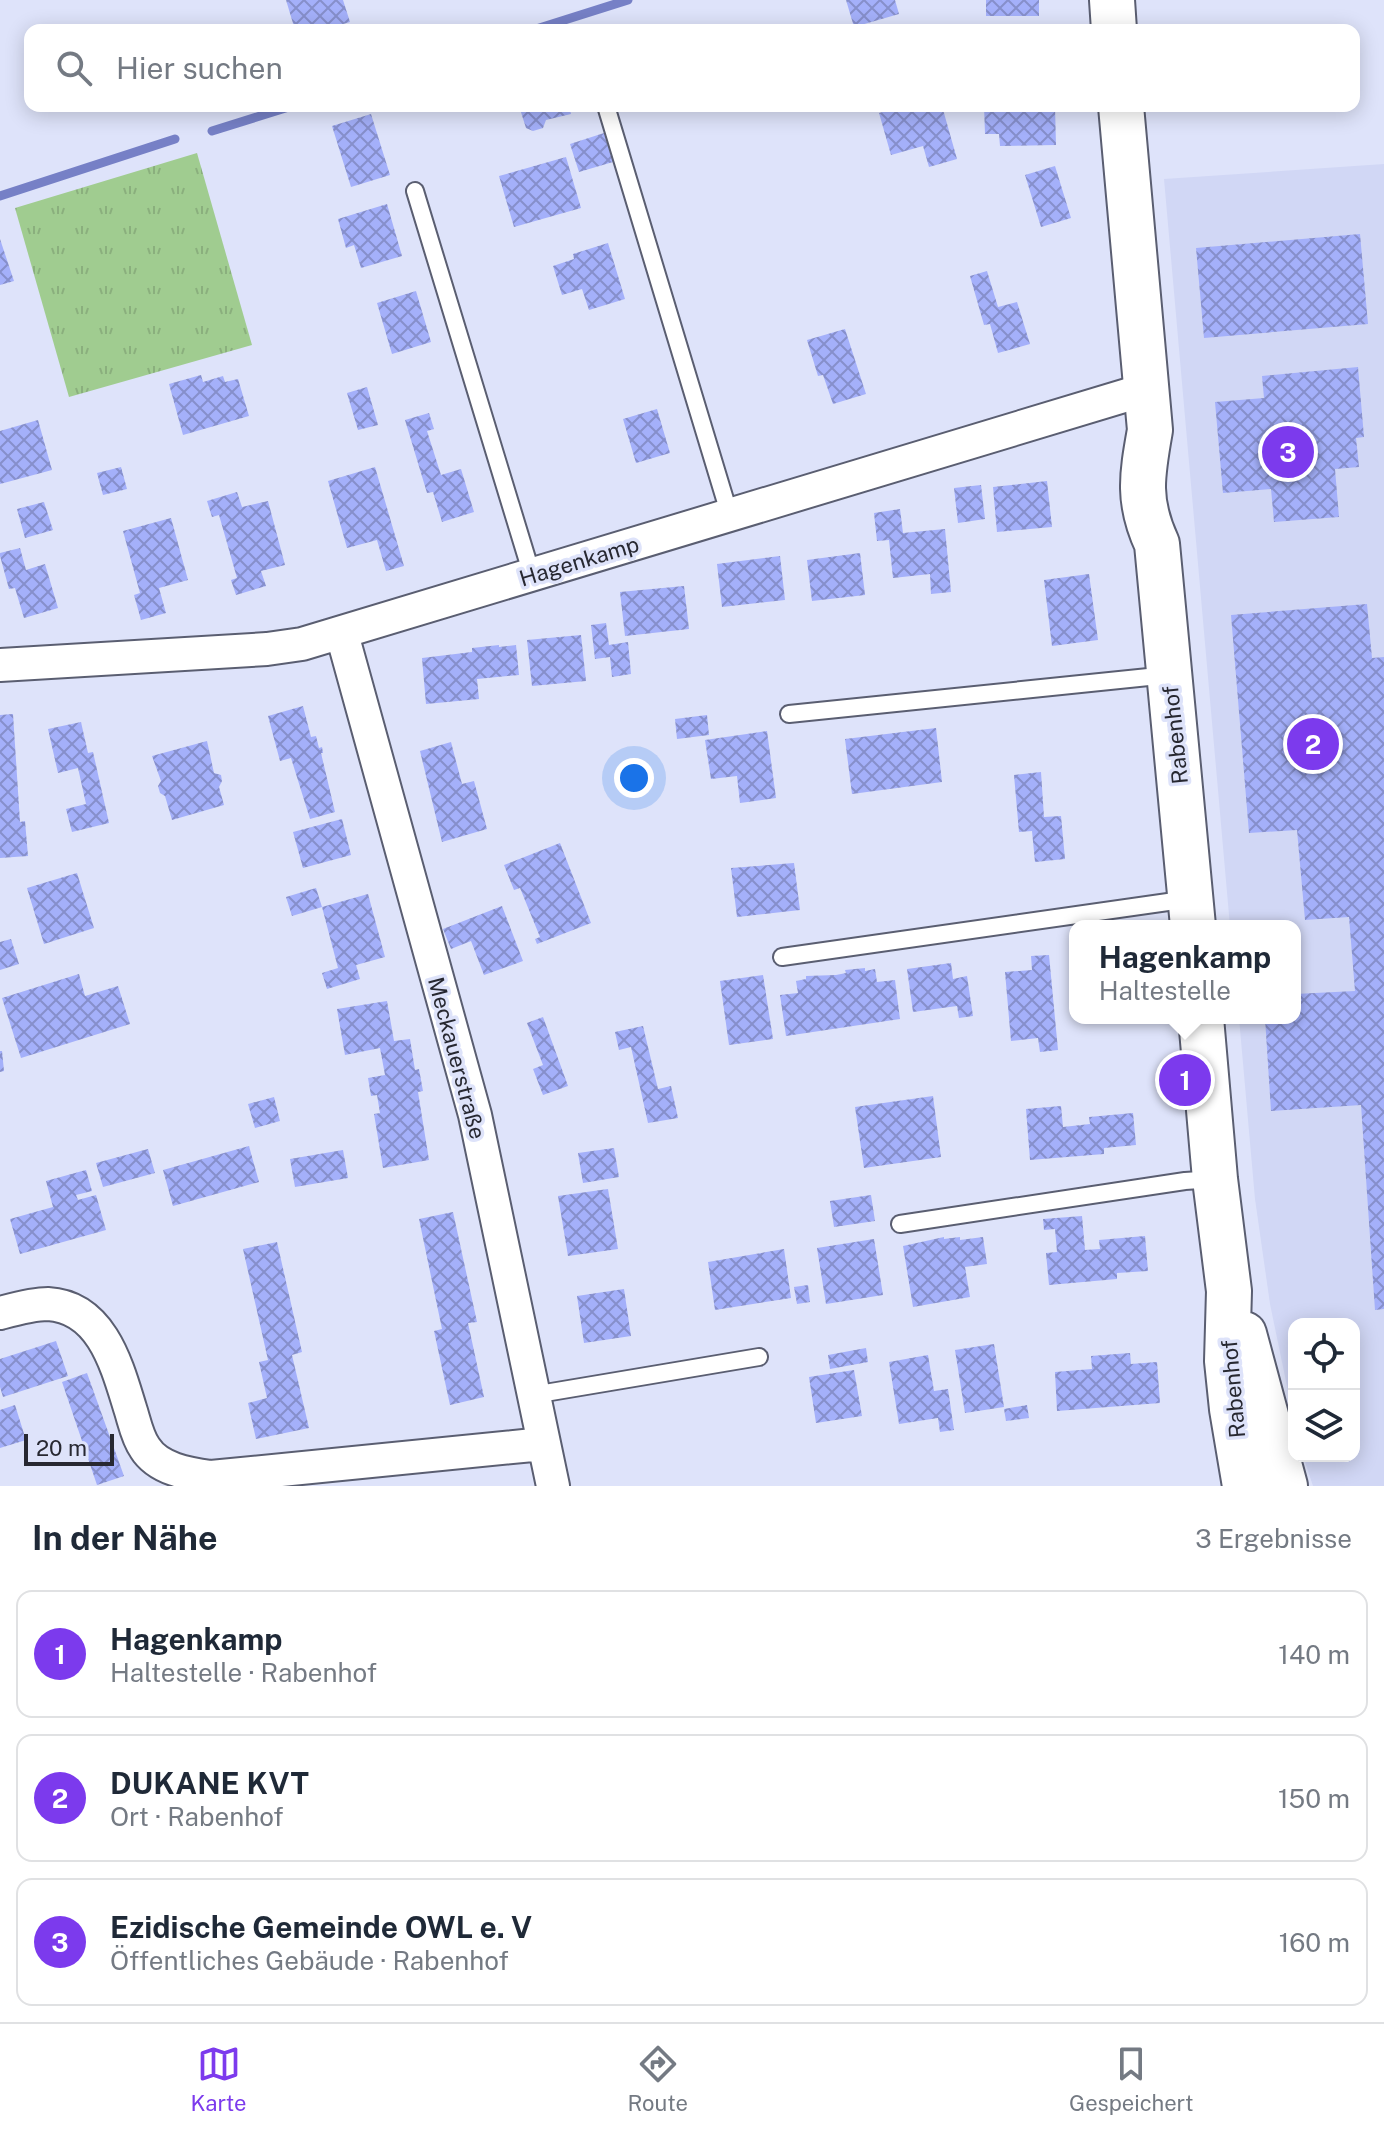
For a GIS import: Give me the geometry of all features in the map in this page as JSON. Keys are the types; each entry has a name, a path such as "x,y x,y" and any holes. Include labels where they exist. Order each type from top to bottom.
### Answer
{"street":[{"path":"1112,0 1114,24"},
{"name":"Rabenhof","path":"1122,112 1148,409 1141,479 1146,521 1157,544 1192,913"},
{"name":"Hagenkamp","path":"0,665 267,649 302,644 730,516 1148,409"},
{"name":"Meckauerstraße","path":"342,634 475,1115 553,1486"},
{"name":"Rabenhof","path":"1202,1024 1215,1179 1229,1291 1227,1361 1245,1486"},
{"name":"Rabenhof","path":"1229,1291 1252,1356 1285,1486"},
{"path":"0,1313 46,1304 56,1305 66,1307 94,1325 114,1355 145,1450 166,1476 344,1475 543,1444"}],"lane":[{"path":"608,112 730,516"},
{"path":"415,191 532,575"},
{"path":"789,714 1169,675"},
{"path":"1127,920 1192,913"},
{"path":"782,957 1069,926"},
{"path":"900,1224 1215,1179"},
{"path":"533,1395 759,1357"}],"shaded area":[{"path":"1384,164 1384,1486 1313,1486 1305,1462 1360,1462 1360,1318 1288,1318 1288,1391 1270,1304 1255,1199 1240,1024 1301,1024 1301,920 1229,920 1164,179"}],"green space":[{"path":"197,153 252,345 69,397 15,208"}],"building":[{"path":"286,0 343,0 350,22 343,24 293,24"},
{"path":"846,0 895,0 899,14 864,24 853,24"},
{"path":"986,0 1039,0 1039,16 986,16"},
{"path":"521,112 570,112 546,120 543,128 533,131 526,128"},
{"path":"944,112 957,159 929,167 923,146 891,155 879,113"},
{"path":"984,112 1055,112 1056,145 1000,146 999,134 985,134"},
{"path":"371,114 390,175 351,187 332,126"},
{"path":"604,133 613,162 579,172 570,144"},
{"path":"566,157 581,208 514,227 499,176"},
{"path":"1055,166 1071,218 1041,227 1025,175"},
{"path":"387,204 402,256 361,268 354,245 346,248 338,219"},
{"path":"1360,234 1368,324 1204,338 1196,248"},
{"path":"0,239 14,281 0,285"},
{"path":"608,243 625,299 589,310 582,289 562,295 553,266 574,259 573,254"},
{"path":"987,271 998,307 1017,302 1030,344 998,353 990,324 984,325 970,276"},
{"path":"416,291 431,342 392,354 377,303"},
{"path":"845,329 866,394 833,404 823,375 818,376 807,340"},
{"path":"1358,367 1364,437 1356,438 1359,467 1335,469 1339,517 1274,522 1271,489 1223,493 1215,402 1264,398 1262,376"},
{"path":"201,375 203,382 223,376 225,382 238,379 249,416 183,435 169,384"},
{"path":"367,387 378,425 358,430 347,393"},
{"path":"657,409 670,453 636,463 623,419"},
{"path":"429,413 434,429 427,431 441,475 461,469 474,512 442,522 433,492 427,493 405,420"},
{"path":"38,420 52,470 0,484 0,431"},
{"path":"121,467 127,489 103,495 97,473"},
{"path":"375,467 404,566 386,571 377,540 347,548 328,481"},
{"path":"1047,481 1052,527 997,532 993,487"},
{"path":"981,485 985,519 958,523 954,488"},
{"path":"237,492 242,507 268,501 285,565 261,571 266,586 236,595 231,580 237,578 219,515 212,517 207,501"},
{"path":"44,502 53,530 25,538 17,509"},
{"path":"900,509 903,533 945,529 951,592 931,594 930,574 893,578 889,540 877,541 874,513"},
{"path":"171,518 188,580 159,588 166,613 141,620 134,595 140,593 123,531"},
{"path":"20,548 26,570 45,564 58,608 24,618 15,588 9,589 0,556 0,553"},
{"path":"860,553 865,595 812,601 807,560"},
{"path":"780,556 785,600 722,607 717,564"},
{"path":"1089,574 1098,640 1052,646 1044,580"},
{"path":"684,586 689,629 625,636 620,592"},
{"path":"1367,604 1372,658 1384,657 1384,1309 1375,1310 1361,1105 1271,1111 1265,1024 1301,1024 1301,994 1355,991 1349,917 1305,920 1297,830 1249,833 1231,615"},
{"path":"606,623 609,645 628,642 631,674 612,677 610,657 595,659 591,625"},
{"path":"581,635 586,681 532,686 527,640"},
{"path":"516,645 519,675 477,679 479,699 426,704 422,658 472,652 472,648"},
{"path":"303,706 311,737 316,736 319,748 322,747 335,812 310,819 291,758 280,761 268,716"},
{"path":"13,714 20,822 25,821 28,856 0,858 0,715"},
{"path":"707,715 709,735 677,739 675,719"},
{"path":"81,722 88,753 93,752 109,823 72,832 66,809 86,804 78,768 58,773 48,729"},
{"path":"936,728 942,782 852,794 845,739"},
{"path":"767,731 776,798 740,803 737,776 711,779 705,740"},
{"path":"207,741 214,773 221,775 219,787 224,805 172,820 165,796 160,793 158,786 161,781 152,756"},
{"path":"451,742 462,784 474,781 487,829 442,842 420,751"},
{"path":"1041,772 1044,817 1061,816 1065,859 1035,862 1032,831 1019,832 1014,775"},
{"path":"342,819 351,855 303,868 293,832"},
{"path":"560,843 591,923 537,944 535,939 540,937 520,888 514,890 504,865"},
{"path":"794,863 800,910 737,917 731,868"},
{"path":"77,873 94,928 44,944 27,888"},
{"path":"316,888 322,907 292,916 286,897"},
{"path":"368,894 385,957 356,965 360,979 327,989 322,973 338,968 322,907"},
{"path":"502,906 523,961 484,975 471,941 451,949 443,929"},
{"path":"11,939 19,964 0,970 0,942"},
{"path":"1049,955 1058,1050 1040,1052 1038,1038 1011,1041 1005,972 1032,970 1031,956"},
{"path":"951,963 953,979 967,976 973,1016 959,1018 957,1006 913,1012 907,969"},
{"path":"865,968 865,971 875,969 877,982 895,980 900,1019 786,1036 780,995 798,993 796,981 806,979 806,976 836,975 846,973 845,970"},
{"path":"79,974 85,996 118,986 130,1024 21,1058 2,998"},
{"path":"763,975 773,1039 729,1045 720,981"},
{"path":"387,1001 394,1041 410,1039 415,1070 419,1069 423,1091 418,1092 429,1160 383,1168 374,1114 380,1113 377,1095 371,1096 368,1078 385,1075 380,1048 345,1055 337,1009"},
{"path":"543,1017 568,1086 543,1095 533,1069 543,1065 527,1023"},
{"path":"643,1026 658,1089 671,1086 678,1118 648,1123 631,1047 619,1050 615,1032"},
{"path":"0,1051 4,1071 0,1072"},
{"path":"933,1096 941,1157 864,1168 855,1107"},
{"path":"274,1097 280,1121 255,1128 248,1104"},
{"path":"1061,1106 1063,1127 1090,1124 1089,1117 1133,1113 1136,1145 1104,1148 1104,1154 1030,1160 1026,1109"},
{"path":"249,1146 259,1182 173,1206 163,1170"},
{"path":"614,1148 619,1177 583,1183 578,1153"},
{"path":"148,1149 155,1173 103,1187 96,1163"},
{"path":"343,1150 348,1178 295,1187 290,1159"},
{"path":"86,1170 92,1191 76,1195 78,1200 96,1195 106,1230 20,1254 10,1219 53,1207 46,1181"},
{"path":"608,1189 618,1249 568,1256 558,1196"},
{"path":"871,1195 875,1221 834,1227 830,1201"},
{"path":"453,1212 477,1322 468,1323 484,1397 450,1405 434,1331 442,1329 419,1219"},
{"path":"1082,1216 1085,1250 1100,1249 1099,1240 1145,1236 1148,1271 1117,1273 1117,1279 1049,1285 1046,1253 1057,1252 1055,1229 1044,1230 1043,1219"},
{"path":"944,1237 960,1237 960,1240 983,1237 987,1264 965,1267 970,1297 913,1307 903,1246"},
{"path":"874,1239 883,1295 826,1304 817,1248"},
{"path":"277,1242 302,1352 292,1355 309,1428 256,1439 248,1403 267,1398 259,1362 268,1360 243,1249"},
{"path":"784,1249 791,1298 715,1310 708,1262"},
{"path":"808,1285 810,1302 797,1304 794,1287"},
{"path":"624,1289 631,1336 584,1343 577,1296"},
{"path":"56,1341 68,1376 3,1397 0,1359"},
{"path":"994,1344 1004,1407 965,1413 955,1350"},
{"path":"866,1348 868,1362 830,1369 828,1355"},
{"path":"1130,1353 1131,1364 1157,1362 1160,1403 1057,1411 1055,1372 1092,1369 1091,1356"},
{"path":"928,1355 934,1391 948,1389 954,1430 940,1432 938,1418 899,1424 889,1362"},
{"path":"854,1370 862,1416 816,1423 809,1377"},
{"path":"87,1373 124,1476 97,1485 62,1382"},
{"path":"15,1405 26,1440 0,1448 0,1410"},
{"path":"1027,1405 1029,1418 1006,1421 1004,1409"}],"waterway":[{"path":"552,24 628,0"},
{"path":"212,131 273,112"},
{"path":"0,196 175,139"}],"place":[{"name":"Ezidische Gemeinde OWL e. V","path":"1288,452"},
{"name":"DUKANE KVT","path":"1313,744"},
{"name":"Hagenkamp","path":"1185,1080"}]}
